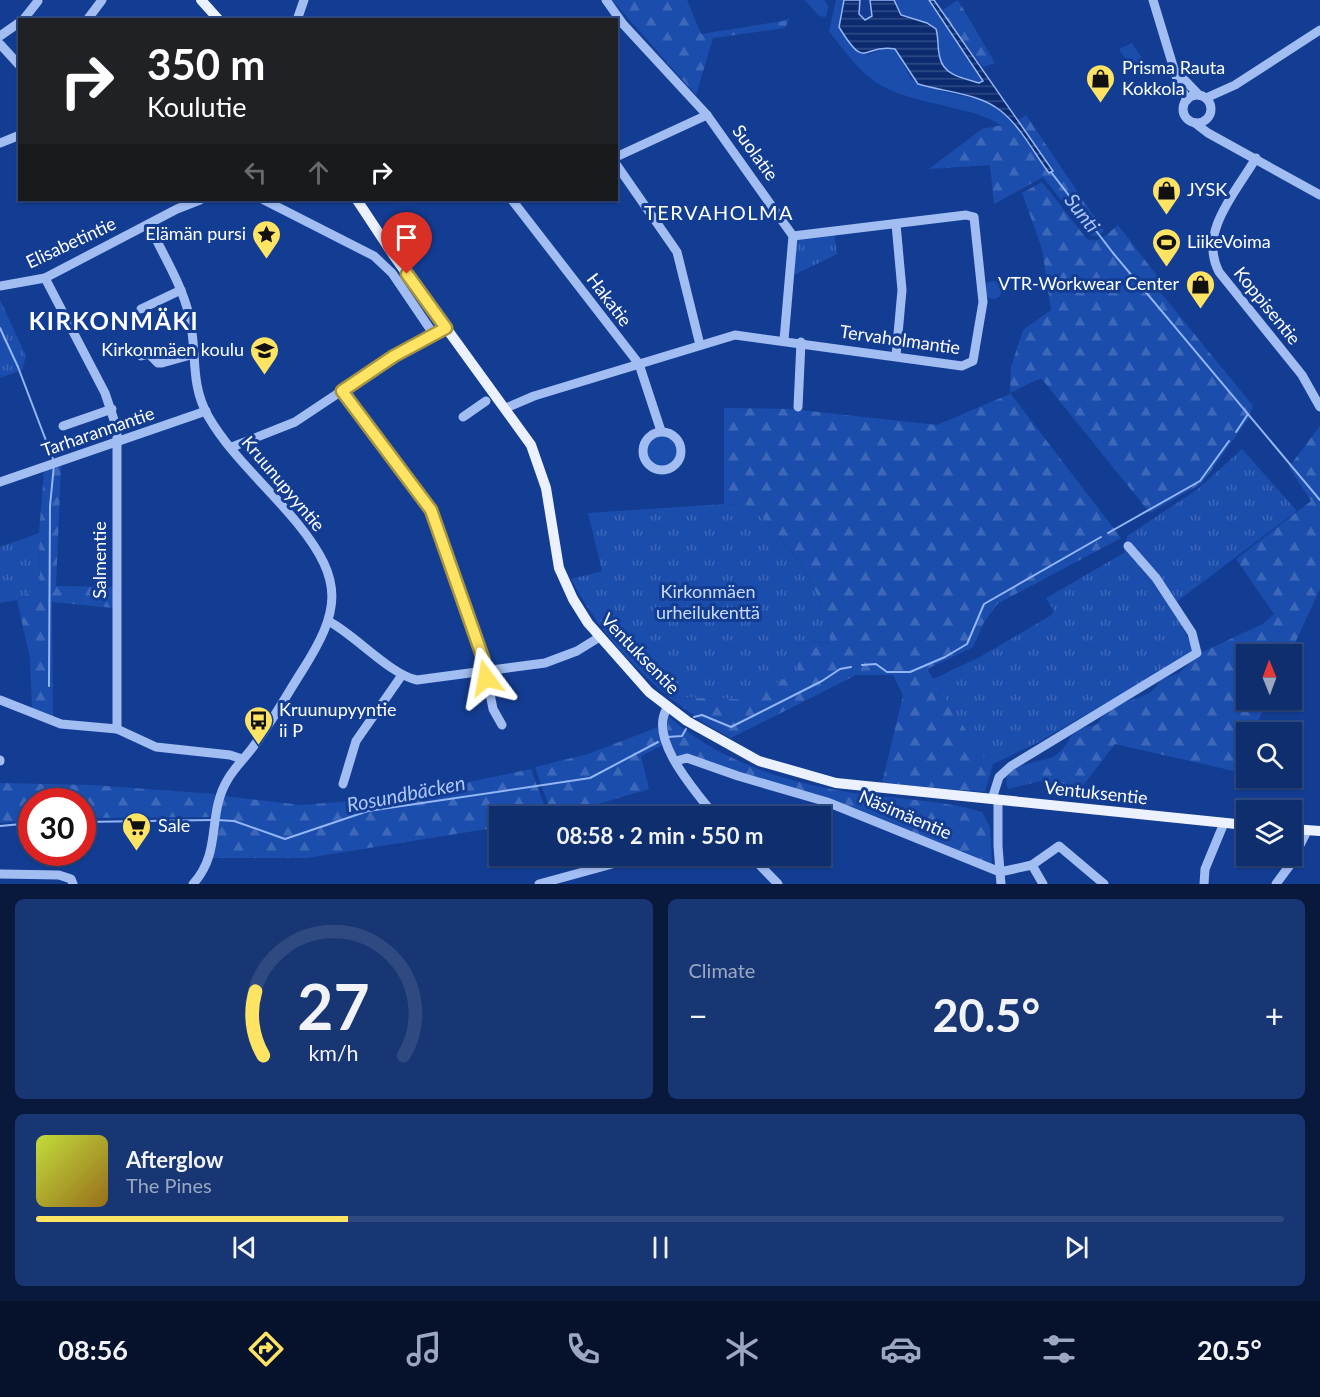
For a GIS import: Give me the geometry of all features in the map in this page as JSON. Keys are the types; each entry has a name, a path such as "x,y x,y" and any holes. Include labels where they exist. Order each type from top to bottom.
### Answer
{"main road":[{"path":"201,0 217,18"},
{"name":"Ventuksentie","path":"358,201 441,331 506,408 526,436 546,488 555,554 566,586 598,638 629,672 668,707 732,748 793,772 836,783 1236,824"},
{"path":"1302,830 1320,831"}],"street":[{"path":"88,18 102,0"},
{"path":"298,18 304,0"},
{"name":"Suolatie","path":"606,0 616,18"},
{"path":"1153,0 1174,68 1187,100 1184,112 1188,119 1227,144 1320,195"},
{"path":"25,18 38,1"},
{"path":"0,36 18,23"},
{"name":"Suolatie","path":"620,25 708,116 793,236"},
{"path":"1187,100 1202,97 1235,84 1320,30"},
{"path":"0,44 18,64"},
{"path":"1174,68 1202,97 1209,115 1227,144"},
{"path":"1195,123 1209,115 1235,84"},
{"path":"618,156 708,116"},
{"path":"0,143 18,137"},
{"name":"Koppisentie","path":"1256,158 1218,222 1211,242 1211,252 1219,272 1302,375 1320,407"},
{"path":"618,167 669,237 680,258 700,345"},
{"path":"266,201 374,256 392,273 430,329 441,331"},
{"name":"Hakatie","path":"513,201 639,364 660,431"},
{"name":"Elisabetintie","path":"0,286 45,278 149,224 184,202"},
{"name":"Tervaholmantie","path":"506,408 534,396 735,335 801,342 962,366 971,364 977,353 983,302 974,217 966,215 793,236"},
{"name":"Kruunupyyntie","path":"149,224 181,290 190,316 195,384 206,411 232,447 298,523 319,554 332,589 330,622 273,717 224,786 215,814 210,858 193,884"},
{"path":"896,224 902,290 896,356"},
{"path":"784,340 793,236"},
{"name":"Salmentie","path":"45,278 112,409 117,429 117,729"},
{"path":"141,309 181,290"},
{"path":"232,447 295,422 394,356 441,331"},
{"path":"798,407 801,342"},
{"path":"141,356 149,354 158,363 162,363 194,354"},
{"path":"342,391 431,510 485,671 491,701 502,724"},
{"path":"463,417 486,401"},
{"path":"63,426 112,409"},
{"name":"Tarharannantie","path":"0,482 206,411"},
{"path":"660,431 679,439 680,453 674,465 657,469 650,467 642,448 648,437 660,431"},
{"path":"1001,884 995,800 999,777 1011,766 1197,652 1192,633 1156,578 1128,546"},
{"path":"330,622 345,630 402,675 424,680 556,660 598,638"},
{"path":"343,784 356,741 402,675"},
{"path":"0,700 61,724 117,729 147,745 230,755 242,759"},
{"path":"668,707 662,715 660,728 665,743 708,806"},
{"name":"Näsimäentie","path":"676,761 687,758 738,776 827,802 1000,872"},
{"path":"1204,884 1205,869 1224,823"},
{"path":"1276,884 1290,865 1307,831"},
{"path":"1000,872 1032,866 1059,846 1104,884"},
{"path":"539,884 605,866"},
{"path":"761,866 778,884"},
{"path":"1032,866 1042,884"},
{"path":"0,874 59,875 71,879 73,884"}],"green space":[{"path":"612,0 687,0 701,34 790,18 785,28 713,38 696,95"},
{"path":"805,0 824,0 828,6 826,17 819,16"},
{"path":"836,0 844,0 840,14 867,55 886,48 895,49 911,79 925,87 980,100 1000,110 1014,123 1001,125 974,113 905,96 890,90 866,75 829,31"},
{"path":"894,0 929,0 983,81 980,83 966,80 948,72 940,58 936,33 927,23 901,15"},
{"path":"958,0 995,63 983,67 941,11"},
{"path":"1132,43 1143,60 1131,67 1119,49"},
{"path":"1026,115 1104,231 1097,236 1089,235 1043,177 994,204 990,165 929,169 982,129 1013,123"},
{"path":"1042,182 1086,238 1099,240 1118,225 1165,286 1160,292 1253,406 1249,418 1202,483 1150,513 1041,378 1010,393 1011,367 1023,330 1051,310 1042,249 1022,193"},
{"path":"834,234 837,254 794,275 796,239"},
{"path":"993,281 999,284 1002,290 999,296 993,299 987,296 984,290 987,284"},
{"path":"0,300 26,356 22,370 0,378"},
{"path":"1010,393 1121,538 997,604 983,624 973,647 927,669 984,758 993,764 985,792 882,783 903,695 893,675 856,675 731,738 704,723 669,697 743,699 795,644 830,642 820,602 812,584 791,551 751,506 724,504 724,408 791,409 937,425"},
{"path":"1320,426 1320,589 1295,644 1236,644 1236,710 1263,710 1258,722 1236,722 1236,767 1234,771 1115,744 1081,788 1062,793 1041,781 1008,789 1006,780 1015,769 1056,755 1074,733 1096,725 1112,708 1146,695 1157,686 1160,680 1179,673 1202,652 1263,624 1274,614 1236,559 1311,501 1289,467"},
{"path":"662,435 673,440 678,451 673,462 662,467 651,462 646,451 651,440"},
{"path":"1242,449 1297,511 1171,606 1195,651 1039,742 993,764 984,758 933,679 978,658 1050,616 1054,611 1046,598 1124,553 1127,536 1198,489"},
{"path":"61,465 56,586 114,587 114,608 52,602 53,718 32,708 30,658 17,600 40,586 39,533 44,471"},
{"name":"Kirkonmäen urheilukenttä","path":"724,504 751,506 779,536 812,584 826,621 830,642 795,644 798,672 743,699 669,697 614,643 580,596 571,579 602,571 588,513"},
{"path":"39,533 40,586 17,600 0,603 0,547"},
{"path":"668,716 690,734 714,749 740,762 794,781 982,812 990,827 992,865 936,841 676,758 667,743"},
{"path":"658,727 663,745 641,756 649,789 591,806 550,806 535,767 588,754"},
{"path":"531,769 545,806 489,806 489,829 307,858 213,858 223,796 301,805 392,798"},
{"path":"0,783 91,785 215,794 210,817 96,818 96,788 18,788 18,821 0,823"}],"shaded area":[{"path":"844,0 860,0 859,14 865,20 872,16 870,0 894,0 901,15 927,23 936,29 942,64 950,73 979,83 983,81 929,0 934,0 1053,171 1049,173 1015,125 992,105 972,97 918,84 895,49 884,48 860,53 855,49 839,27"}],"waterway":[{"name":"Sunti","path":"1051,172 1113,253 1320,500"},
{"path":"0,328 18,367 53,459"},
{"name":"Rosundbäcken","path":"1236,432 1248,414"},
{"name":"Rosundbäcken","path":"1108,533 1200,481 1229,441"},
{"path":"49,686 50,506 54,465"},
{"name":"Rosundbäcken","path":"862,665 876,664 887,672 910,672 945,657 967,644 984,604 1101,537"},
{"name":"Rosundbäcken","path":"694,717 702,715 731,727 822,681 840,669 851,667"},
{"path":"667,737 682,736 686,729"},
{"name":"Rosundbäcken","path":"217,820 234,821 285,839 368,811 590,778 658,742"},
{"name":"Rosundbäcken","path":"96,822 212,820"},
{"name":"Rosundbäcken","path":"0,826 18,824"}],"place":[{"name":"Prisma Rauta Kokkola","path":"1101,104"},
{"name":"JYSK","path":"1166,216"},
{"name":"Elämän pursi","path":"267,260"},
{"name":"LiikeVoima","path":"1166,268"},
{"name":"VTR-Workwear Center","path":"1200,310"},
{"name":"Kirkonmäen koulu","path":"265,376"},
{"name":"Kruunupyyntie ii P","path":"258,746"},
{"name":"Sale","path":"137,852"}],"district":[{"name":"TERVAHOLMA","path":"719,213"},
{"name":"KIRKONMÄKI","path":"114,322"}],"route":[{"path":"407,274 446,328 394,356 342,391 371,433 431,510 483,658 486,678"}]}
